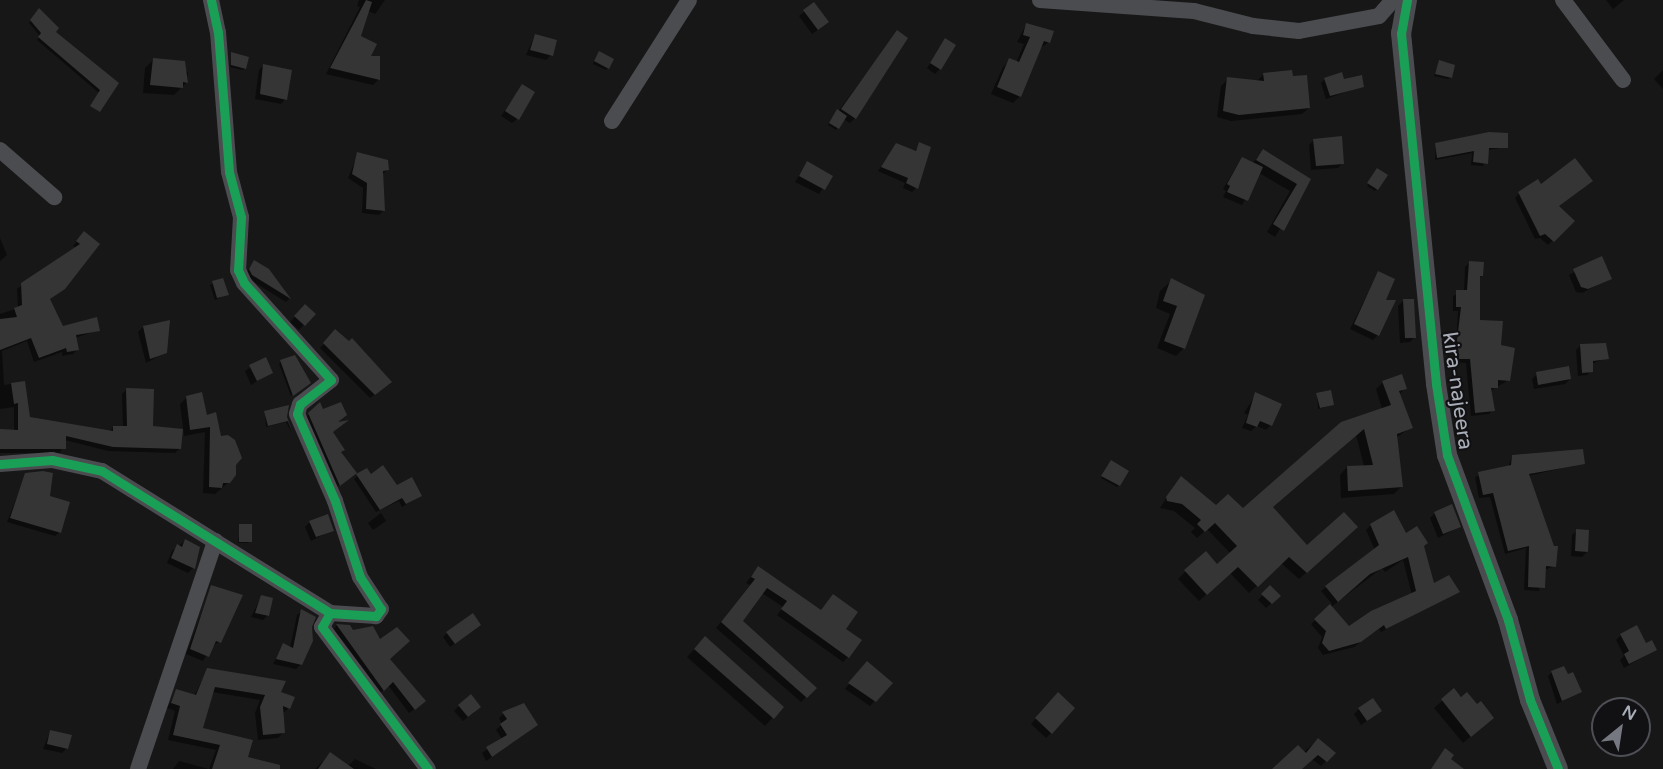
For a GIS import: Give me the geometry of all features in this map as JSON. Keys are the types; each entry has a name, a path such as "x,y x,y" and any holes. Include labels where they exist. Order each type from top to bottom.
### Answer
{"street":[{"path":"0,464 52,460 102,471 330,613 381,613 360,577 335,501 297,414 300,404 331,380 244,283 237,270 241,217 229,172 218,32 211,0"},
{"path":"612,121 689,0"},
{"path":"1040,0 1194,10 1284,30 1379,16 1394,0"},
{"name":"kira-najeera","path":"1407,0 1401,33 1436,384 1447,455 1509,620 1530,700 1558,769"},
{"path":"1563,0 1623,80"},
{"path":"1379,16 1401,33"},
{"path":"0,150 54,197"},
{"path":"138,769 215,541"},
{"path":"330,613 322,627 428,769"}],"building":[{"path":"366,0 372,2 361,36 377,44 371,56 380,56 380,80 330,68"},
{"path":"814,2 829,22 818,30 803,10"},
{"path":"39,8 59,28 56,32 119,83 100,112 90,106 100,90 38,37 41,33 30,20"},
{"path":"1026,23 1054,31 1050,43 1044,41 1021,97 997,87 1009,58 1019,62 1030,37 1023,35"},
{"path":"897,30 908,38 856,119 841,109"},
{"path":"535,34 557,40 553,56 530,50"},
{"path":"945,38 956,45 941,70 930,63"},
{"path":"599,51 614,59 609,69 594,61"},
{"path":"231,52 249,57 246,69 231,65"},
{"path":"153,58 185,61 188,83 183,82 183,88 150,85"},
{"path":"1439,60 1455,65 1452,78 1435,74"},
{"path":"263,64 292,70 287,100 260,94"},
{"path":"1292,70 1293,76 1307,75 1310,108 1239,115 1223,111 1227,77 1264,81 1263,73"},
{"path":"1342,72 1344,79 1362,75 1364,87 1330,96 1324,78"},
{"path":"522,84 535,92 519,120 505,111"},
{"path":"837,109 847,116 839,129 829,123"},
{"path":"1489,132 1508,133 1508,148 1489,148 1488,164 1473,162 1474,151 1437,158 1435,143"},
{"path":"1342,136 1344,164 1316,166 1313,139"},
{"path":"919,142 931,147 918,189 906,183 908,178 881,167 896,143 916,151"},
{"path":"1263,149 1311,179 1284,231 1273,224 1297,184 1256,160"},
{"path":"357,152 388,160 389,170 383,171 385,211 366,209 367,183 352,174"},
{"path":"1242,157 1263,167 1248,201 1227,192 1230,186 1227,184"},
{"path":"1575,158 1593,181 1559,206 1575,221 1554,242 1545,234 1540,236 1518,192 1538,179 1541,184"},
{"path":"807,161 833,176 825,190 799,176"},
{"path":"1377,168 1388,175 1378,190 1367,183"},
{"path":"84,231 100,244 65,289 50,299 63,326 97,317 100,331 76,335 79,350 67,352 66,348 39,358 31,338 0,350 0,319 17,317 14,308 22,305 21,283 80,244 76,241"},
{"path":"1602,256 1612,279 1588,289 1581,287 1573,269"},
{"path":"254,260 269,269 291,299 252,275 249,269"},
{"path":"1469,261 1484,262 1483,276 1480,276 1480,320 1503,321 1501,345 1515,348 1510,381 1498,380 1498,388 1491,388 1495,411 1475,413 1470,359 1459,359 1457,340 1461,307 1456,307 1456,290 1467,290"},
{"path":"1378,271 1395,279 1386,300 1396,300 1379,336 1354,324"},
{"path":"223,278 229,295 217,298 212,281"},
{"path":"1171,278 1205,295 1185,349 1164,341 1177,306 1163,301"},
{"path":"1403,299 1414,299 1416,338 1405,338"},
{"path":"305,304 316,314 305,326 294,316"},
{"path":"170,320 167,353 150,359 143,326"},
{"path":"335,329 349,341 352,338 392,382 375,395 323,343"},
{"path":"1606,343 1609,359 1593,361 1593,372 1582,373 1580,344"},
{"path":"295,355 311,383 293,396 280,360"},
{"path":"266,357 273,373 257,381 249,365"},
{"path":"1569,366 1571,379 1538,385 1536,372"},
{"path":"1402,374 1407,389 1399,391 1413,428 1397,434 1403,487 1348,491 1347,466 1373,465 1364,429 1273,507 1307,545 1344,512 1358,527 1307,573 1289,557 1258,587 1238,567 1207,595 1184,570 1206,551 1217,564 1237,546 1215,523 1205,532 1197,524 1201,520 1182,504 1167,501 1166,497 1181,476 1216,505 1228,494 1243,508 1341,422 1391,405 1382,381"},
{"path":"25,381 30,417 113,431 113,426 127,426 126,388 154,389 153,426 183,429 181,449 113,447 66,436 66,449 0,449 0,429 18,430 18,403 14,404 11,383"},
{"path":"1331,390 1334,405 1320,408 1316,393"},
{"path":"202,392 207,415 216,412 221,436 228,435 235,440 242,458 236,465 236,475 230,483 223,483 222,488 209,487 210,427 190,430 186,396"},
{"path":"1255,392 1282,404 1272,426 1260,421 1257,427 1246,423"},
{"path":"320,402 323,409 341,402 347,415 338,422 349,420 333,432 345,450 341,452 357,473 340,486 308,413"},
{"path":"289,405 287,417 294,436 288,421 268,426 264,411"},
{"path":"1583,449 1585,464 1529,474 1554,546 1558,546 1556,567 1546,566 1545,588 1528,587 1529,546 1508,551 1493,493 1483,495 1478,472 1511,465 1512,455"},
{"path":"1111,460 1129,471 1120,486 1101,476"},
{"path":"383,465 397,485 412,477 422,496 406,504 402,498 380,510 356,474 367,468 371,474"},
{"path":"43,471 53,473 50,496 70,502 61,533 10,518 25,473"},
{"path":"1452,504 1461,527 1443,534 1434,512"},
{"path":"1394,510 1406,533 1417,526 1428,543 1424,546 1434,583 1449,575 1460,592 1386,629 1384,625 1361,642 1329,651 1322,643 1326,631 1314,619 1330,604 1349,626 1371,611 1416,591 1408,557 1370,574 1338,602 1325,586 1379,545 1370,524"},
{"path":"328,514 334,531 316,537 309,521"},
{"path":"239,524 252,524 252,542 239,542"},
{"path":"1576,529 1589,530 1588,552 1575,551"},
{"path":"185,539 200,547 195,569 171,558 177,544 182,547"},
{"path":"758,566 821,610 833,594 858,612 846,629 862,640 849,658 781,609 787,601 767,588 743,621 817,688 807,698 721,622 755,579 751,577"},
{"path":"211,585 243,595 221,643 216,641 209,657 190,649"},
{"path":"1270,585 1281,596 1272,604 1261,594"},
{"path":"261,595 273,598 269,616 255,613"},
{"path":"301,609 316,617 312,627 313,641 302,665 276,659 283,643 293,648"},
{"path":"473,613 481,625 455,644 446,632"},
{"path":"336,624 350,625 353,630 373,626 380,639 397,627 410,641 390,659 426,701 415,710 393,682 384,691"},
{"path":"1637,625 1646,643 1652,640 1657,650 1629,664 1624,654 1629,651 1620,634"},
{"path":"705,636 784,707 774,719 694,649"},
{"path":"867,661 893,683 876,702 848,683"},
{"path":"1564,666 1568,674 1573,672 1582,692 1562,701 1551,671"},
{"path":"207,668 286,681 281,692 295,697 290,709 283,706 285,733 263,735 260,707 265,695 215,687 203,728 253,740 248,757 280,765 280,769 212,769 220,745 173,735 180,706 171,703 176,689 196,695"},
{"path":"1454,688 1461,697 1467,692 1477,704 1481,701 1494,718 1471,737 1441,699"},
{"path":"1058,692 1075,708 1052,734 1035,718"},
{"path":"471,694 481,707 468,717 458,705"},
{"path":"1373,698 1382,711 1367,721 1358,708"},
{"path":"524,703 538,725 492,757 486,747 507,735 500,724 507,719 502,712"},
{"path":"50,730 72,735 68,749 47,744"},
{"path":"1318,738 1336,753 1327,762 1318,755 1302,769 1272,769 1298,745 1306,753"},
{"path":"1445,748 1454,755 1451,759 1464,769 1431,769"},
{"path":"330,752 354,769 318,769"}],"cycle path":[{"path":"211,0 218,32 229,172 241,217 238,270 244,283 331,380 300,404 297,414 335,501 360,577 381,609 376,616 330,613 322,627 428,769"},
{"path":"1407,0 1401,33 1436,384 1447,455 1508,620 1530,700 1558,769"},
{"path":"0,464 52,460 102,471 330,613"}]}
